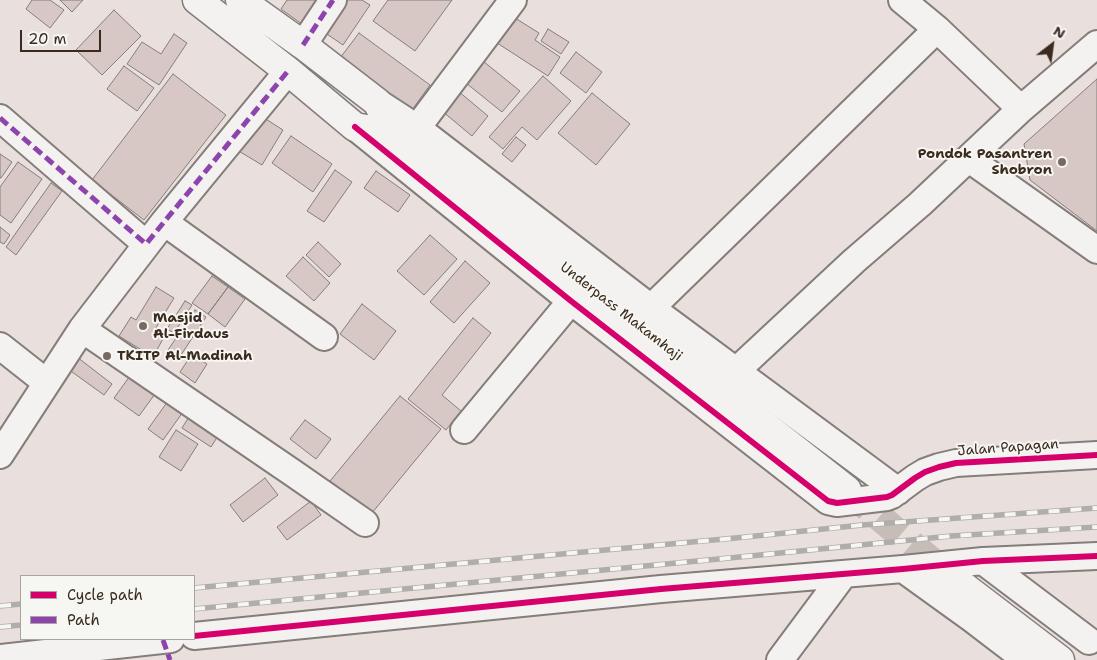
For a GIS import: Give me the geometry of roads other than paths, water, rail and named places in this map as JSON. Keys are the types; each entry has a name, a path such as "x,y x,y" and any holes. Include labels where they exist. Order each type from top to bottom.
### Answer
{"main road":[{"path":"197,0 355,127 406,131"},
{"path":"240,0 303,45 377,102 406,131"},
{"name":"Underpass Makamhaji","path":"406,131 847,490"},
{"path":"946,573 1060,660"}],"street":[{"path":"303,45 333,0"},
{"path":"513,0 406,131 652,308 898,491"},
{"path":"902,0 938,29 1021,109"},
{"path":"652,308 938,29"},
{"path":"736,371 854,261 920,204 1021,109 1097,44"},
{"path":"0,455 82,329 146,244 288,72"},
{"path":"0,118 146,244"},
{"name":"Jalan Papagan","path":"355,127 571,301 828,501 837,503 887,497 925,472 956,464 1097,455"},
{"path":"969,158 1097,250"},
{"path":"164,222 324,337"},
{"path":"464,430 571,301"},
{"path":"82,329 364,523"},
{"path":"0,346 47,383"},
{"path":"195,636 660,589 903,570 983,561 1097,556"},
{"path":"983,561 1089,641"},
{"path":"903,570 1026,660"},
{"path":"780,660 844,574"},
{"path":"0,658 168,646"}],"tunnel":[{"path":"847,490 946,573"}],"railway":[{"path":"195,588 862,525 1097,508"},
{"path":"195,609 951,536 1097,527"},
{"path":"0,606 20,604"},
{"path":"0,627 20,625"}],"place":[{"name":"Pondok Pasantren Shobron","path":"1062,162"},
{"name":"Masjid Al-Firdaus","path":"143,326"},
{"name":"TKITP Al-Madinah","path":"107,356"}]}
